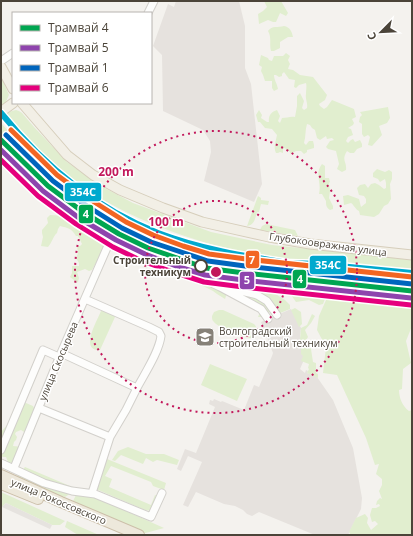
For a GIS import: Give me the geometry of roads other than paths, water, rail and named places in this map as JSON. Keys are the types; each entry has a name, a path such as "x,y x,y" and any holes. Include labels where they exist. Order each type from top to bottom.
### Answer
{"highway":[{"name":"улица Рокоссовского","path":"1,476 139,535"},
{"name":"улица Рокоссовского","path":"1,484 122,535"}],"main road":[{"path":"1,67 12,87"},
{"path":"2,111 12,104"},
{"name":"Глубокоовражная улица","path":"23,104 67,155 93,175 120,190 163,208 202,222 269,237 310,244 412,255"}],"street":[{"path":"148,12 154,1"},
{"path":"1,61 12,54"},
{"path":"1,150 65,211 86,227 110,241 186,271 220,287 261,309 268,319"},
{"name":"улица Скосырева","path":"14,468 60,355 110,241"},
{"path":"220,287 257,295 267,301 277,315"},
{"path":"85,299 155,329 162,336 157,350 126,410 110,437 92,493"},
{"name":"улица Скосырева","path":"1,450 43,350 60,355"},
{"path":"60,355 137,388"},
{"path":"39,408 110,437"},
{"path":"1,463 44,483 72,491 92,493 151,517 162,493"}],"tram line":[{"name":"1","path":"6,135 53,181 87,206 122,228 151,242 208,261 412,284"},
{"name":"4","path":"1,140 48,186 83,212 119,234 148,248 206,268 412,291"},
{"name":"5","path":"1,150 43,191 79,218 116,240 145,254 176,266 205,275 411,298"},
{"name":"6","path":"1,160 38,196 76,224 113,247 142,261 173,272 204,282 411,305"}],"place":[{"name":"Строительный техникум","path":"201,266"},
{"name":"Волгоградский строительный техникум","path":"205,337"}]}
